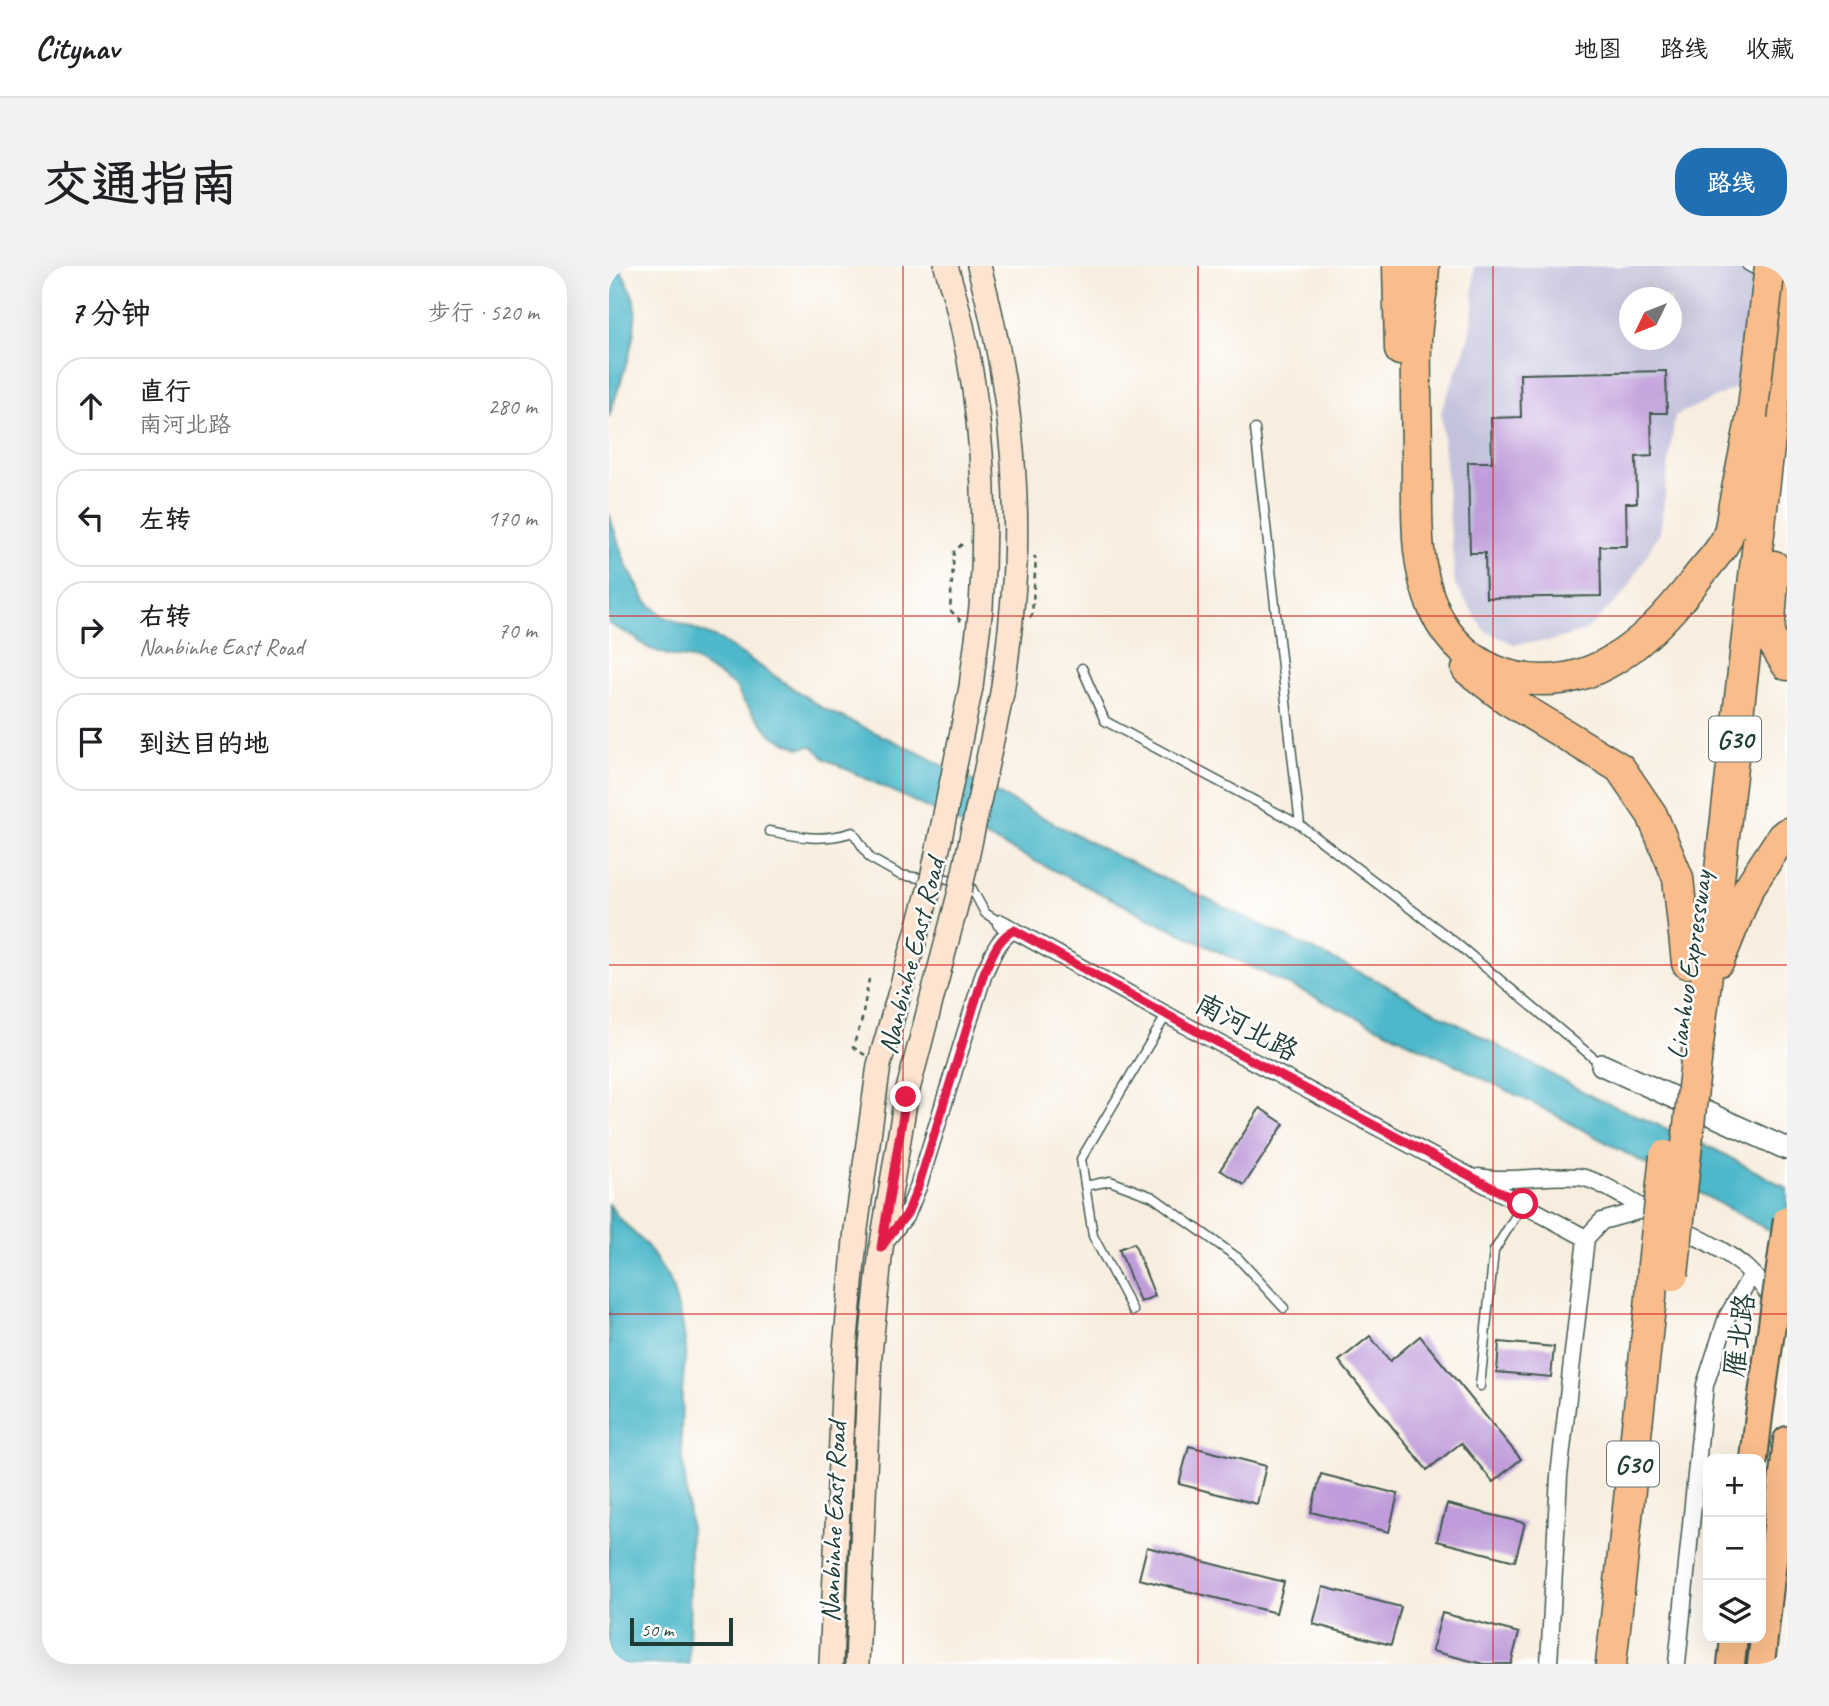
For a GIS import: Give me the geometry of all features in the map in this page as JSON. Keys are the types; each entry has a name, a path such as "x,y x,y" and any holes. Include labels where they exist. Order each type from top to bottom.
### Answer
{"highway":[{"path":"1398,266 1403,530 1406,572 1413,603 1436,635 1469,671 1508,700 1620,768 1652,815 1678,878 1687,963"},
{"path":"1425,266 1416,337 1417,513 1424,583 1435,613 1450,638 1488,668 1519,678 1552,681 1588,673 1620,657 1649,634 1679,600 1727,539 1787,367"},
{"name":"Lianhuo Expressway","path":"1686,1056 1703,1004 1769,420 1770,266"},
{"name":"Lianhuo Expressway","path":"1629,1664 1663,1270 1686,1056 1687,963 1733,683 1787,291"},
{"path":"1769,420 1769,636 1787,665"},
{"path":"1703,1004 1748,889 1787,833"},
{"name":"雁北路","path":"1755,1454 1787,1219"},
{"name":"Lianhuo Expressway","path":"1611,1664 1650,1312 1663,1270"},
{"path":"1761,1664 1787,1440"},
{"path":"1731,1664 1733,1643"}],"main road":[{"name":"Nanbinhe East Road","path":"831,1664 845,1349 856,1229 879,1065 931,883 971,687 982,586 982,470 974,397 962,328 946,266"},
{"name":"Nanbinhe East Road","path":"857,1664 870,1354 881,1248 906,1097 960,891 1002,693 1011,620 1015,566 1014,480 1006,393 995,329 979,266"}],"street":[{"path":"881,1248 907,1214 928,1158 984,973 1007,927"},
{"name":"南河北路","path":"1007,927 1586,1238"},
{"path":"1602,1065 1787,1149"},
{"name":"南河北路","path":"1469,1175 1484,1178 1581,1177 1595,1182 1744,1266 1787,1321"},
{"path":"1549,1664 1559,1476 1586,1238 1602,1221 1645,1209"},
{"path":"1677,1664 1705,1385 1727,1317 1752,1274"}],"lane":[{"path":"1747,266 1787,291"},
{"path":"1255,429 1300,825"},
{"path":"1082,668 1105,721 1300,825 1456,943 1602,1065"},
{"path":"769,831 801,837 835,838 853,832 870,858 900,875 940,877 970,885 985,914 1007,927"},
{"path":"1133,1311 1093,1236 1081,1159 1167,1014"},
{"path":"1086,1186 1110,1181 1153,1197 1238,1258 1284,1308"},
{"path":"1480,1386 1494,1251 1523,1204"}],"path":[{"path":"977,639 950,610 954,552 984,523"},
{"path":"853,1047 862,1019 869,979"}],"shaded area":[{"path":"1474,266 1787,266 1787,364 1675,416 1660,532 1625,593 1585,631 1550,641 1514,644 1485,631 1455,585 1441,411 1468,341 1473,308"}],"water":[{"path":"609,266 618,266 628,285 634,301 635,319 627,362 609,417"},
{"path":"609,514 626,565 647,602 663,616 721,640 824,709 913,750 1113,854 1382,983 1593,1097 1714,1149 1787,1188 1787,1240 1548,1111 1426,1050 825,759 812,746 799,748 773,736 743,701 736,687 717,674 692,659 648,648 609,624"},
{"path":"609,1204 648,1247 670,1281 682,1321 686,1348 681,1440 690,1525 689,1664 609,1664"}],"building":[{"path":"1666,371 1667,413 1651,413 1652,456 1636,457 1637,503 1626,503 1627,546 1600,546 1601,596 1486,598 1485,553 1470,553 1468,462 1492,462 1491,418 1521,417 1520,374"},
{"path":"1260,1108 1284,1124 1244,1185 1220,1170"},
{"path":"1134,1243 1155,1296 1140,1302 1119,1249"},
{"path":"1370,1336 1390,1361 1420,1336 1521,1459 1493,1482 1461,1443 1427,1470 1339,1361"},
{"path":"1499,1342 1554,1347 1551,1377 1497,1372"},
{"path":"1189,1446 1266,1466 1257,1504 1179,1484"},
{"path":"1321,1474 1398,1494 1389,1532 1311,1512"},
{"path":"1447,1504 1525,1523 1515,1561 1437,1541"},
{"path":"1147,1547 1284,1582 1276,1613 1139,1579"},
{"path":"1323,1587 1401,1607 1391,1645 1313,1624"},
{"path":"1442,1613 1519,1633 1511,1664 1483,1664 1432,1651"}],"route":[{"path":"906,1097 881,1248 907,1214 918,1187 984,973 997,945 1005,935 1014,930 1187,1026 1523,1204"}]}
